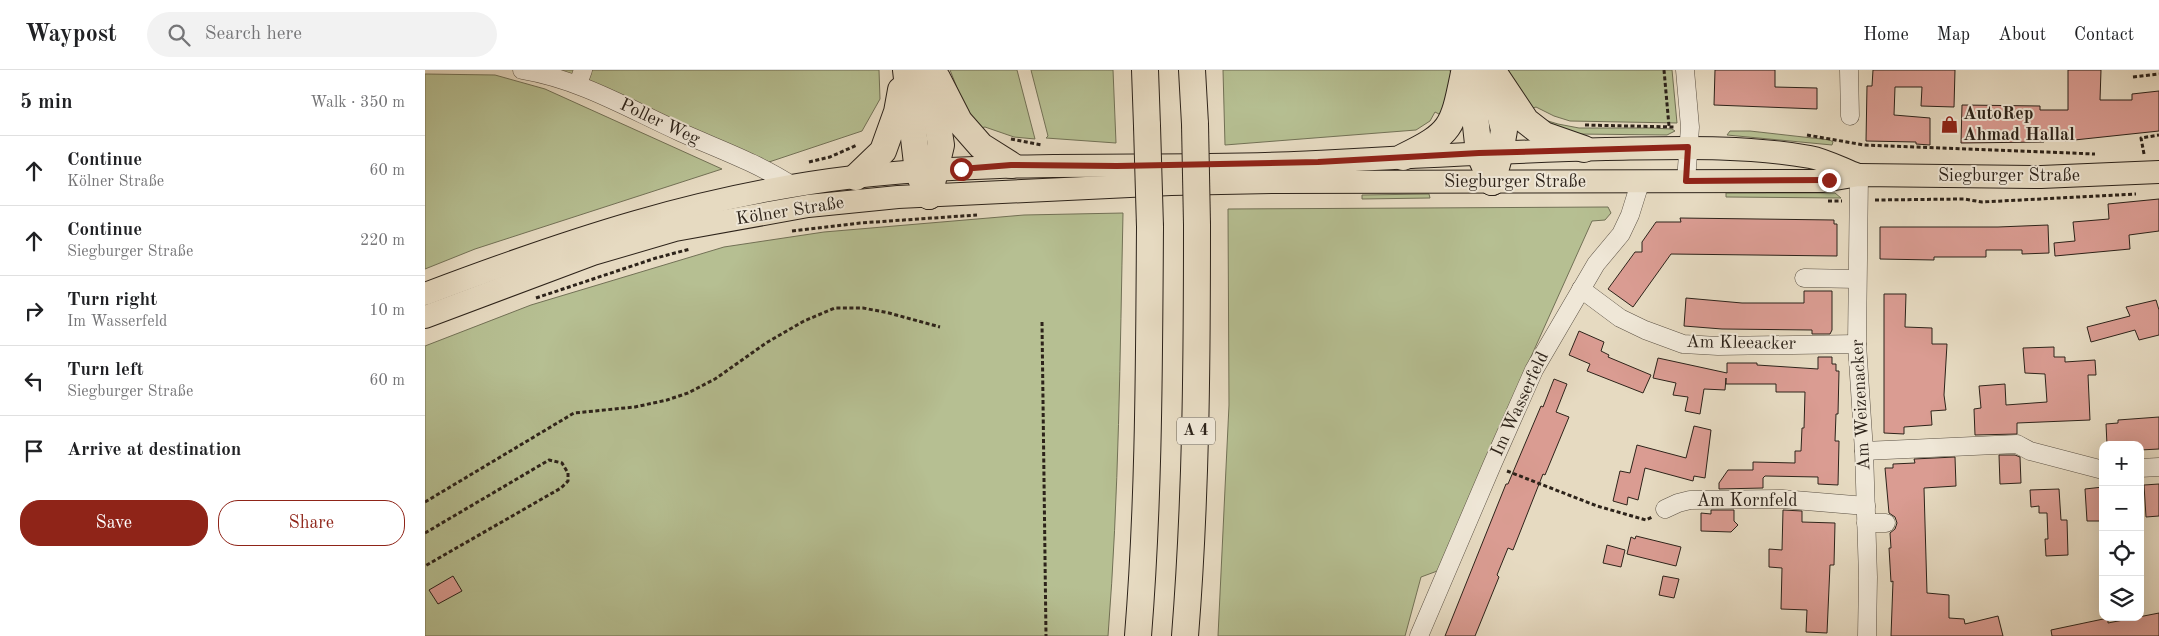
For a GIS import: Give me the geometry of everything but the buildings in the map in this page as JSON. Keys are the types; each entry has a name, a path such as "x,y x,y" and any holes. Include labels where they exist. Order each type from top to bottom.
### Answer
{"highway":[{"path":"906,70 927,171 929,196"},
{"path":"856,177 883,151 897,112 906,70"},
{"path":"927,171 941,145 929,70"},
{"path":"933,70 959,121 981,146 1011,165"},
{"path":"1138,636 1144,555 1149,413 1150,227 1145,70"},
{"name":"A 4","path":"1185,636 1191,556 1197,385 1197,225 1192,70"},
{"path":"1403,157 1440,137 1450,125 1457,107 1465,70"},
{"path":"1470,70 1489,153 1492,182"},
{"path":"1489,153 1504,130 1491,70"},
{"path":"1491,70 1526,121 1544,135 1584,150"}],"main road":[{"name":"Siegburger Straße","path":"1117,166 1318,162 1489,153 1722,147 1813,158 1859,175"},
{"name":"Siegburger Straße","path":"1171,184 1823,181 1859,175 2041,177 2152,161"},
{"name":"Kölner Straße","path":"425,294 591,234 750,192 856,177 1011,165 1117,166"},
{"name":"Kölner Straße","path":"425,317 593,254 675,230 808,206 929,196 1171,184"}],"street":[{"name":"Poller Weg","path":"522,70 551,75 581,77 593,90 692,138 768,170 793,186"},
{"path":"1685,70 1690,117 1686,181"},
{"path":"1849,70 1849,116"},
{"name":"Am Weizenacker","path":"1859,175 1857,200 1857,344 1864,451 1867,636"},
{"name":"Im Wasserfeld","path":"1419,636 1535,370 1596,264 1621,234 1630,215 1640,183"},
{"path":"1804,278 1857,279"},
{"name":"Am Kleeacker","path":"1581,289 1620,318 1645,330 1683,344 1718,346 1857,344"},
{"path":"1864,451 2017,444 2030,450 2099,469"},
{"path":"2144,468 2159,467"},
{"name":"Am Kornfeld","path":"1665,510 1678,503 1690,500 1782,499 1866,515 1886,523"}],"path":[{"path":"1664,70 1669,126"},
{"path":"2133,77 2159,74"},
{"path":"1799,134 1882,146 2096,154"},
{"path":"2152,161 2141,138 2159,136"},
{"path":"2139,156 2152,161"},
{"path":"1857,200 1964,199 1982,202 2141,194"},
{"path":"791,231 860,223 979,214"},
{"path":"531,300 656,258 694,248"},
{"path":"425,502 574,413 635,407 688,393 715,379 766,343 804,321 835,308 863,308 940,327"},
{"path":"1042,322 1046,636"},
{"path":"425,533 549,460 562,463 568,472 568,481 561,488 425,566"},
{"path":"1492,465 1597,506 1646,520 1665,510"}],"green space":[{"path":"546,70 879,70 880,99 862,131 769,162 616,94"},
{"path":"950,70 1017,70 1035,139 1014,137 985,127 976,129 967,113"},
{"path":"1031,70 1113,70 1116,143 1046,138 1048,136"},
{"path":"1223,70 1450,70 1451,76 1445,117 1435,112 1430,121 1416,130 1225,145"},
{"path":"1508,70 1672,70 1677,123 1570,121 1536,107 1528,110"},
{"path":"425,74 495,75 545,89 722,169 475,249 425,269"},
{"path":"1538,118 1579,128 1651,128 1672,129 1675,131 1667,135 1577,134 1564,132"},
{"path":"1730,131 1750,131 1830,140 1833,142 1832,145 1727,135"},
{"path":"1726,193 1835,193 1841,198 1726,197"},
{"path":"1429,194 1430,198 1362,199 1362,195"},
{"path":"1608,207 1611,213 1605,220 1592,221 1530,359 1440,570 1421,577 1405,636 1218,636 1229,405 1228,209"},
{"path":"1123,213 1117,477 1108,636 425,636 425,346 531,305 724,247 824,232 1024,215"}],"place":[{"name":"AutoRep Ahmad Hallal","path":"1949,124"}],"route":[{"path":"961,169 1011,165 1117,166 1318,162 1479,153 1688,147 1686,181 1829,180"}]}
